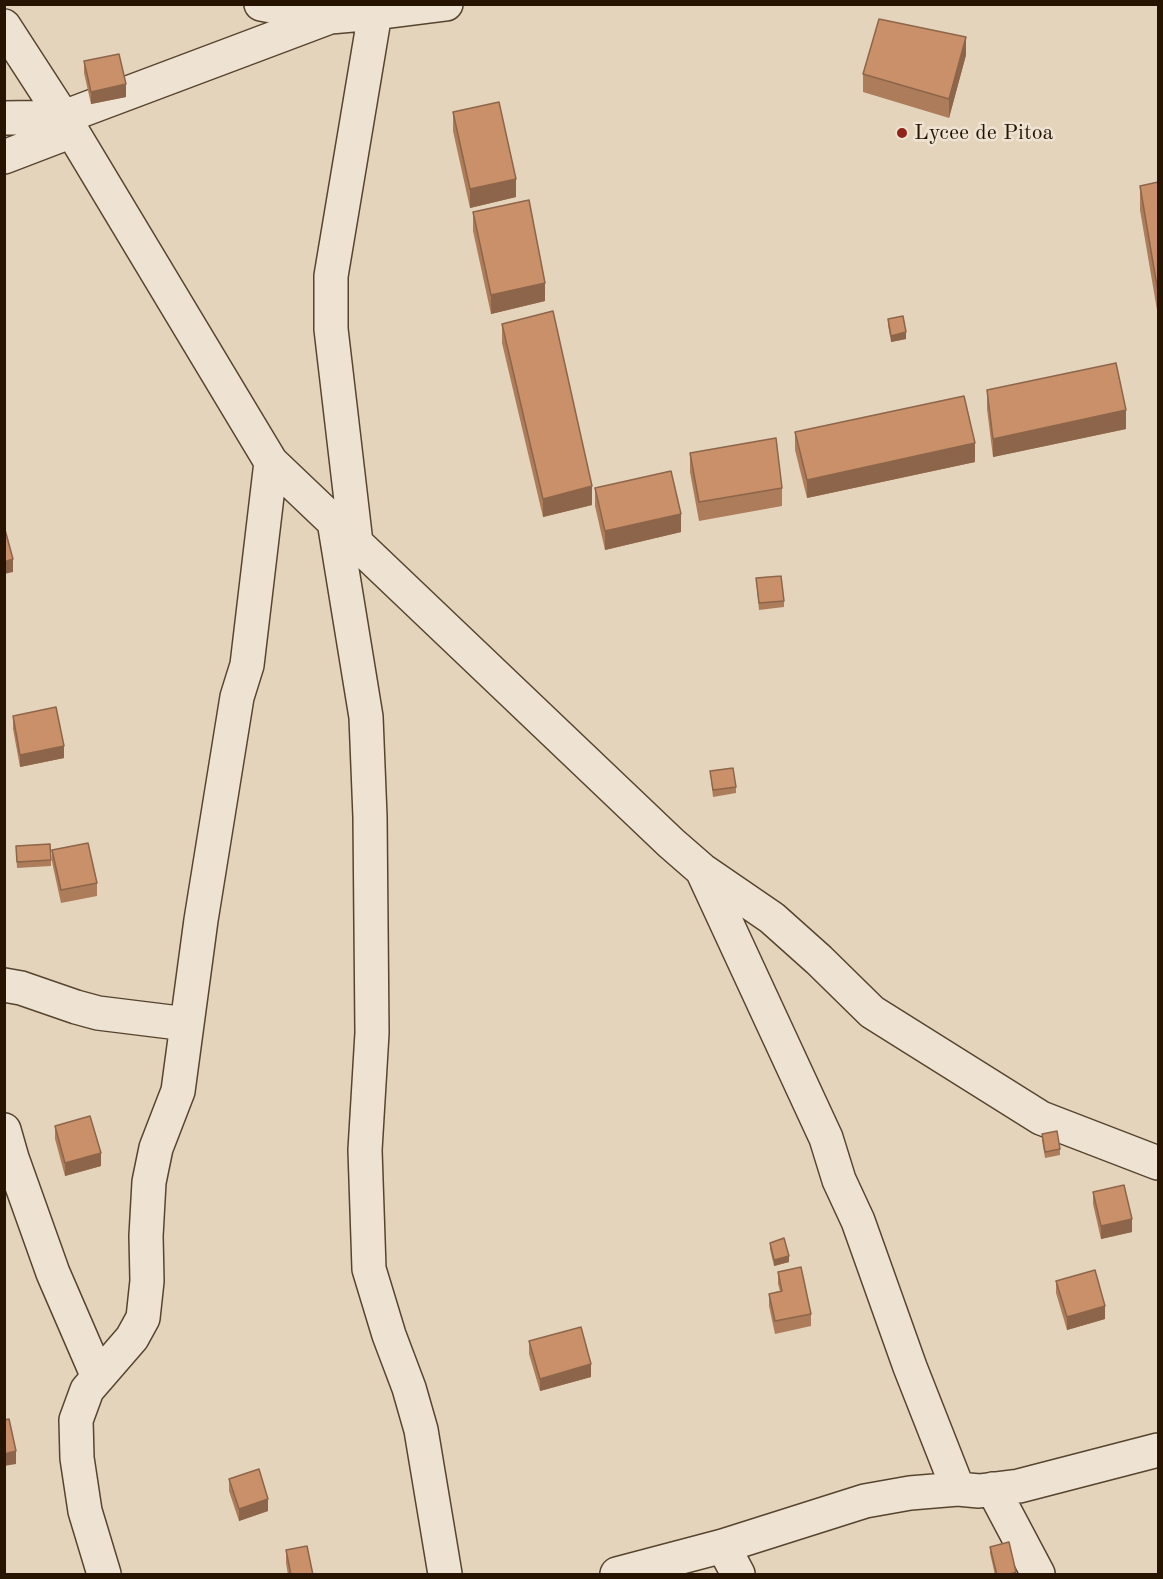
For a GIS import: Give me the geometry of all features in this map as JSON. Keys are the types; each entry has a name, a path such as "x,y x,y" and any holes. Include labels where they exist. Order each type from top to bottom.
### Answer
{"street":[{"path":"261,4 330,16 446,4"},
{"path":"375,13 331,276 331,329 345,532 366,728 370,817 372,1021 365,1150 369,1269 421,1430 445,1575"},
{"path":"4,157 68,124 330,16"},
{"path":"4,26 68,124 271,462 671,843 702,870 772,918 872,1012 1041,1118 1158,1163"},
{"path":"4,118 68,124"},
{"path":"104,1575 85,1511 77,1458 76,1420 87,1390 132,1338 143,1318 147,1281 146,1236 149,1182 156,1148 178,1091 201,920 237,697 247,665 271,462"},
{"path":"702,870 826,1138 839,1180 858,1221 909,1367 958,1489"},
{"path":"4,984 98,1012 187,1024"},
{"path":"4,1130 53,1273 98,1377"},
{"path":"617,1575 723,1546 865,1501 910,1492 958,1489 979,1491 1019,1486 1158,1450"},
{"path":"993,1489 1038,1575"},
{"path":"723,1546 738,1575"}],"building":[{"path":"879,19 966,37 949,99 863,74"},
{"path":"119,54 126,84 91,92 84,61"},
{"path":"499,102 516,179 470,189 453,112"},
{"path":"1158,182 1158,292 1140,186"},
{"path":"529,200 545,283 491,295 473,212"},
{"path":"553,311 592,486 543,499 502,324"},
{"path":"903,316 906,332 891,336 888,319"},
{"path":"1116,363 1126,410 993,439 987,390"},
{"path":"964,396 975,443 807,480 795,432"},
{"path":"776,438 782,488 699,502 690,453"},
{"path":"671,471 681,514 605,531 595,488"},
{"path":"4,526 13,559 4,562"},
{"path":"781,576 784,601 759,603 756,578"},
{"path":"56,707 64,746 20,755 13,716"},
{"path":"733,768 736,787 713,790 710,771"},
{"path":"88,843 97,883 61,890 52,850"},
{"path":"50,844 51,860 17,862 16,846"},
{"path":"90,1116 101,1153 65,1163 55,1126"},
{"path":"1057,1131 1060,1149 1045,1152 1042,1134"},
{"path":"1124,1185 1132,1219 1101,1226 1093,1192"},
{"path":"784,1238 789,1256 774,1260 770,1243"},
{"path":"801,1267 811,1314 775,1321 769,1294 782,1291 778,1272"},
{"path":"1095,1270 1105,1306 1067,1317 1056,1281"},
{"path":"581,1327 591,1364 540,1379 529,1341"},
{"path":"9,1419 16,1451 4,1454 4,1420"},
{"path":"259,1469 268,1499 239,1509 229,1479"},
{"path":"1009,1542 1016,1572 997,1575 990,1547"},
{"path":"307,1546 313,1575 291,1575 286,1550"}],"place":[{"name":"Lycee de Pitoa","path":"902,133"}]}
